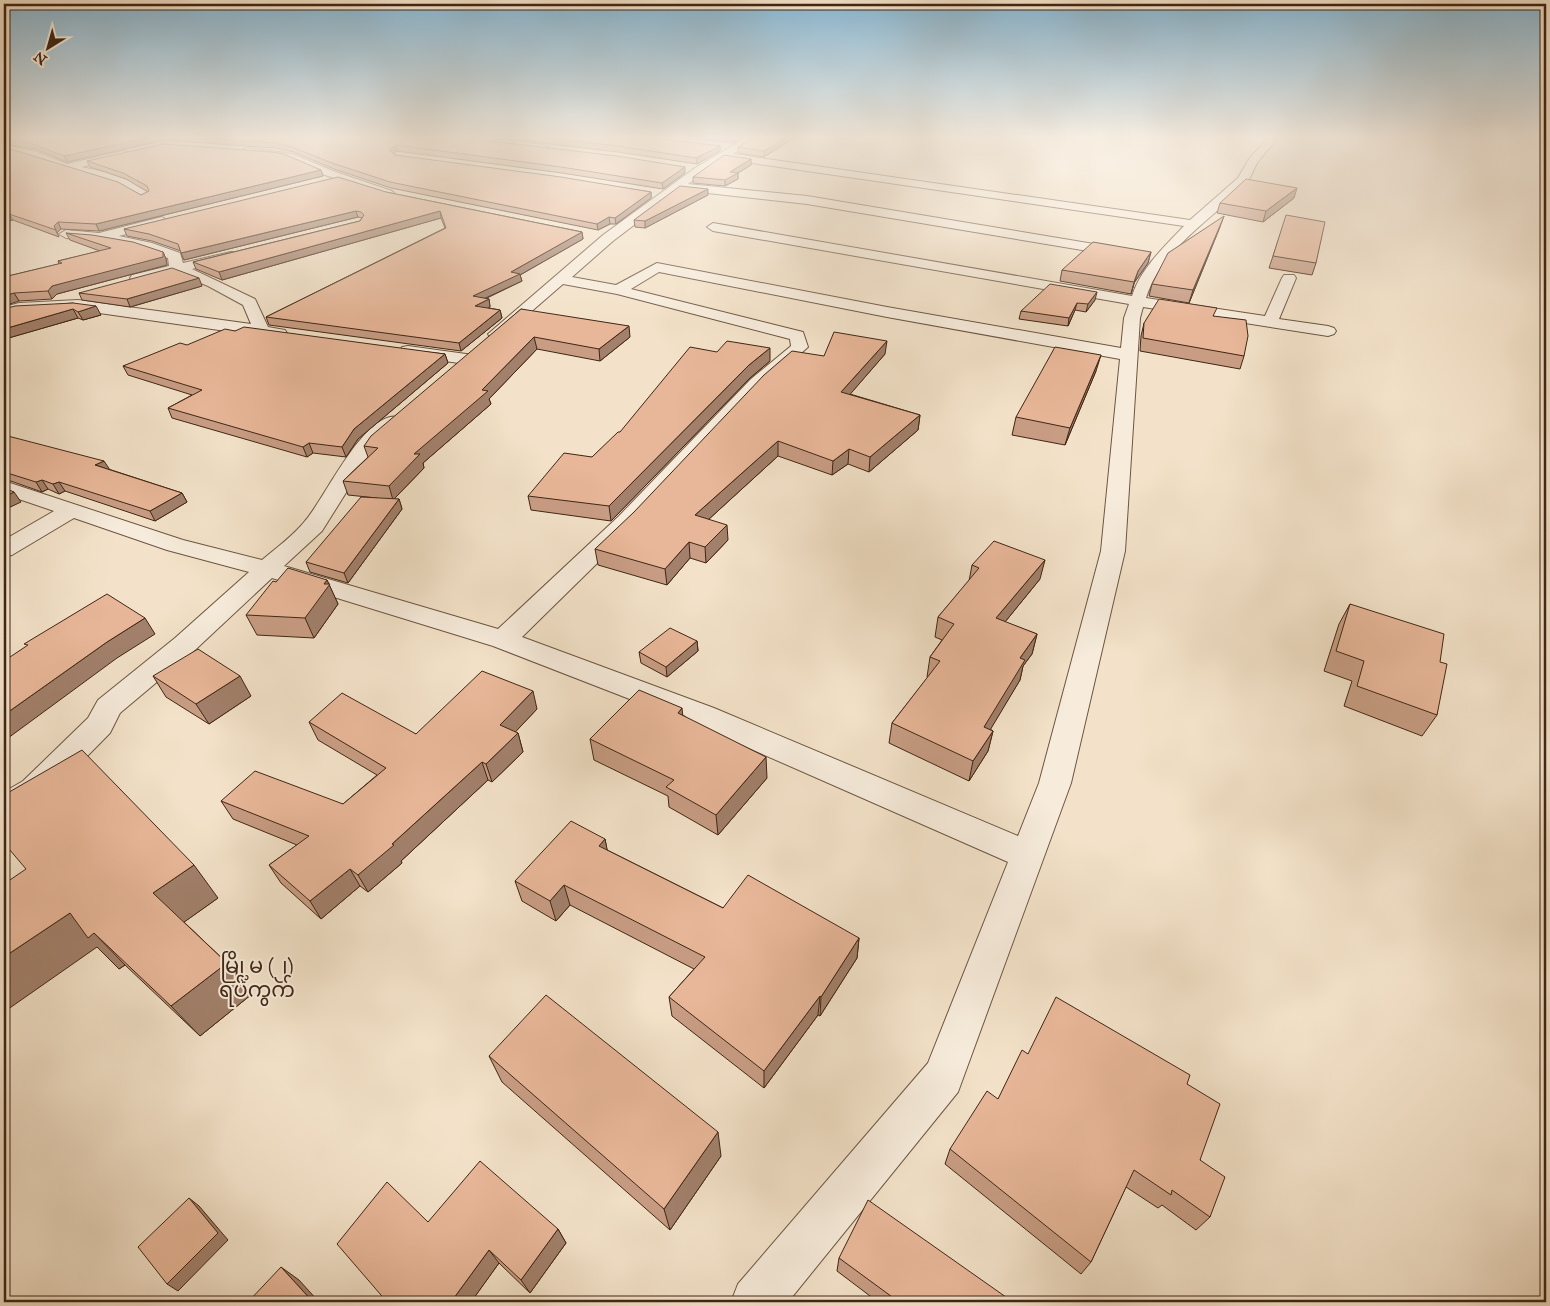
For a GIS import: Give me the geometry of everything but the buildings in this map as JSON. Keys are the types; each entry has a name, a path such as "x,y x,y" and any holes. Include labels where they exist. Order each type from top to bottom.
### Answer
{"street":[{"path":"444,378 561,279 603,237 655,197"},
{"path":"784,197 1151,257"},
{"path":"1023,197 1193,224"},
{"path":"756,1302 943,1077 1055,783 1113,551 1132,318 1151,257 1224,197"},
{"path":"103,236 178,217"},
{"path":"713,226 1079,292 1328,331"},
{"path":"66,234 115,237 151,246 175,256 176,268"},
{"path":"121,283 176,268 240,254"},
{"path":"618,290 657,267 886,312 1129,355"},
{"path":"176,268 213,283 250,302 262,331"},
{"path":"1270,322 1289,278"},
{"path":"503,640 627,521 757,382 800,347 797,336 618,290 561,279"},
{"path":"11,310 84,293"},
{"path":"11,310 78,305 291,335"},
{"path":"388,348 466,359"},
{"path":"4,808 34,790 99,725 108,707 185,644 314,526 366,444 409,408"},
{"path":"4,487 176,545 267,569 503,640 704,716 1028,856"},
{"path":"4,550 72,510"}],"district":[{"name":"မြို့မ (၂) ရပ်ကွက်","path":"257,978"}]}
